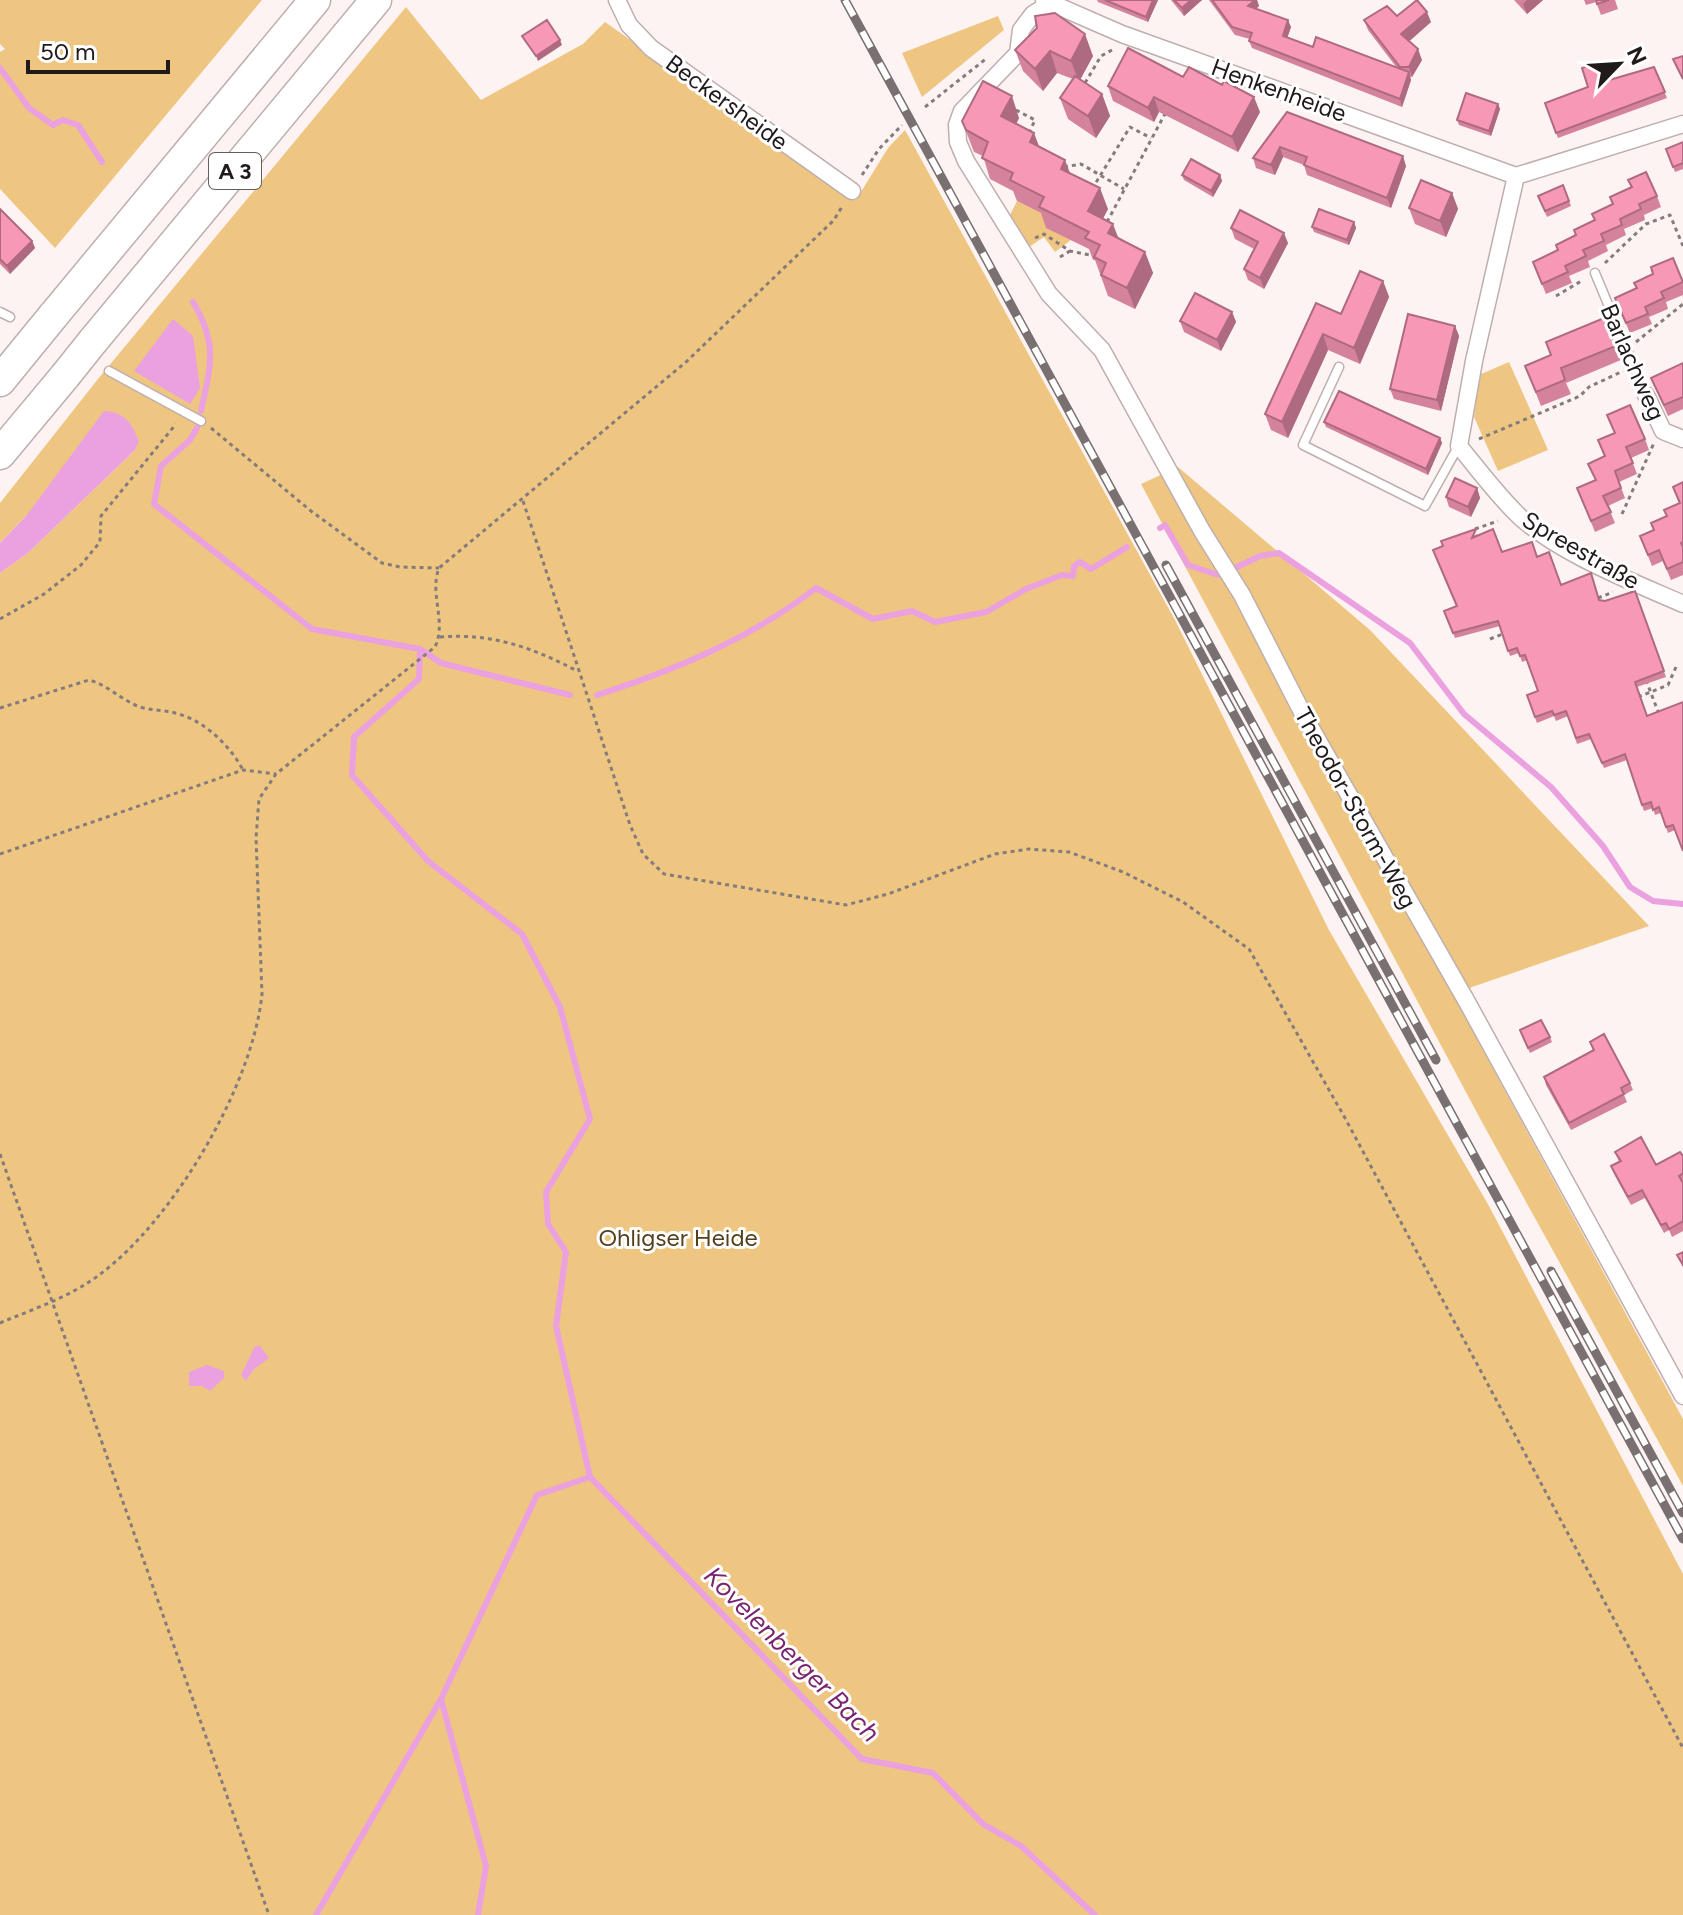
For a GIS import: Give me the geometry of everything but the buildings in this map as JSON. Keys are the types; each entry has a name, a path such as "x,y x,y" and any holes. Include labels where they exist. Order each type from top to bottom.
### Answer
{"highway":[{"name":"A 3","path":"0,381 315,0"},
{"name":"A 3","path":"0,454 376,0"}],"street":[{"name":"Beckersheide","path":"617,0 629,25 651,48 852,191"},
{"path":"1021,30 1033,14 1050,1"},
{"name":"Henkenheide","path":"1050,1 1122,34 1516,176"},
{"name":"Theodor-Storm-Weg","path":"1021,30 1018,53 962,111 957,125 958,142 981,187 1049,294 1102,350 1202,531 1242,595 1304,716 1467,1002 1683,1396"},
{"path":"1459,446 1474,361 1516,176 1683,124"},
{"name":"Barlachweg","path":"1646,395 1663,431 1683,439"},
{"name":"Spreestraße","path":"1459,446 1516,514 1604,568 1683,604"}],"lane":[{"name":"Barlachweg","path":"1595,273 1646,395"},
{"path":"0,312 10,317"},
{"path":"1339,367 1303,445 1425,506 1443,469 1459,446"},
{"path":"109,371 201,421"}],"path":[{"path":"925,107 1021,30"},
{"path":"1079,94 1101,56 1111,53 1122,34"},
{"path":"981,92 1035,120 1026,140"},
{"path":"1103,229 1166,112"},
{"path":"852,191 879,149 902,125"},
{"path":"1086,199 1130,127 1151,138"},
{"path":"1056,173 1070,163 1081,164 1124,189"},
{"path":"1556,296 1595,273 1646,224 1670,215 1683,246"},
{"path":"0,1323 52,1302 98,1277 137,1244 162,1215 196,1165 249,1051 260,1016 262,994 256,838 259,799 276,774 435,647 440,637 434,584 439,568 686,362 834,220"},
{"path":"1035,238 1044,234 1070,251 1090,255 1096,242"},
{"path":"1060,257 1070,251"},
{"path":"1627,350 1683,304"},
{"path":"1459,446 1580,396 1589,387 1634,366"},
{"path":"0,619 44,594 81,565 100,542 101,516 185,414"},
{"path":"201,421 311,511 382,563 400,567 439,568"},
{"path":"1622,514 1655,440"},
{"path":"523,501 634,835 643,854 664,874 846,905 888,894 995,854 1029,849 1069,852 1123,872 1183,902 1249,949 1345,1118 1683,1748"},
{"path":"1462,534 1516,514"},
{"path":"1586,602 1613,592 1604,568"},
{"path":"1490,639 1517,628"},
{"path":"440,637 506,640 577,671"},
{"path":"1625,702 1668,685 1676,667"},
{"path":"1646,677 1661,718"},
{"path":"0,708 89,680 98,682 143,708 175,713 190,720 230,745 243,770"},
{"path":"0,854 243,770 276,774"},
{"path":"0,1154 269,1914"}],"green space":[{"path":"0,0 262,0 55,248 0,189 0,52 5,49 0,44"},
{"name":"Ohligser Heide","path":"406,7 481,100 583,44 605,22 856,200 888,148 905,130 1175,620 1329,930 1489,1206 1683,1574 1683,1915 0,1915 0,573 28,553 134,451 26,516 0,543 0,503 98,379"},
{"path":"998,16 1004,30 922,97 902,53"},
{"path":"1017,201 1051,218 1071,240 1055,252 1044,237 1029,247 1010,215"},
{"path":"1509,362 1548,450 1498,471 1474,417 1479,375"},
{"path":"1178,467 1370,630 1649,926 1472,987 1454,997 1683,1419 1683,1486 1483,1124 1141,484"}],"shaded area":[{"path":"173,319 193,336 200,388 190,404 134,371"},
{"path":"104,411 122,416 130,424 139,442 134,451 28,553 0,573 0,543 26,516"},
{"path":"255,1346 260,1346 269,1358 253,1370 246,1381 241,1375"},
{"path":"207,1365 224,1371 224,1378 210,1391 202,1386 189,1386 189,1372"}],"waterway":[{"path":"0,68 29,108 53,125 63,120 78,125 102,162"},
{"path":"193,302 206,330 210,355 201,411"},
{"path":"197,428 190,440 161,466 154,504 312,629 420,649 441,663 570,695"},
{"path":"1160,528 1165,525 1188,565 1218,575"},
{"path":"597,695 655,675 738,638 816,588 873,619 912,611 935,622 986,612 1026,589 1062,575 1073,576 1074,566 1080,562 1091,569 1127,547"},
{"path":"1237,567 1260,556 1279,553 1410,643 1464,714 1551,787 1603,846 1630,887 1653,901 1683,904"},
{"path":"316,1915 441,1699 537,1495 590,1477 556,1326 566,1252 548,1224 546,1192 590,1119 560,1007 522,934 428,861 352,775 354,737 419,679 420,649"},
{"name":"Kovelenberger Bach","path":"590,1477 862,1759 933,1773 983,1824 1021,1846 1095,1915"},
{"path":"441,1699 486,1866 478,1915"}],"railway":[{"path":"845,0 1683,1539"},
{"path":"1166,565 1436,1060"},
{"path":"1551,1271 1683,1513"}]}
